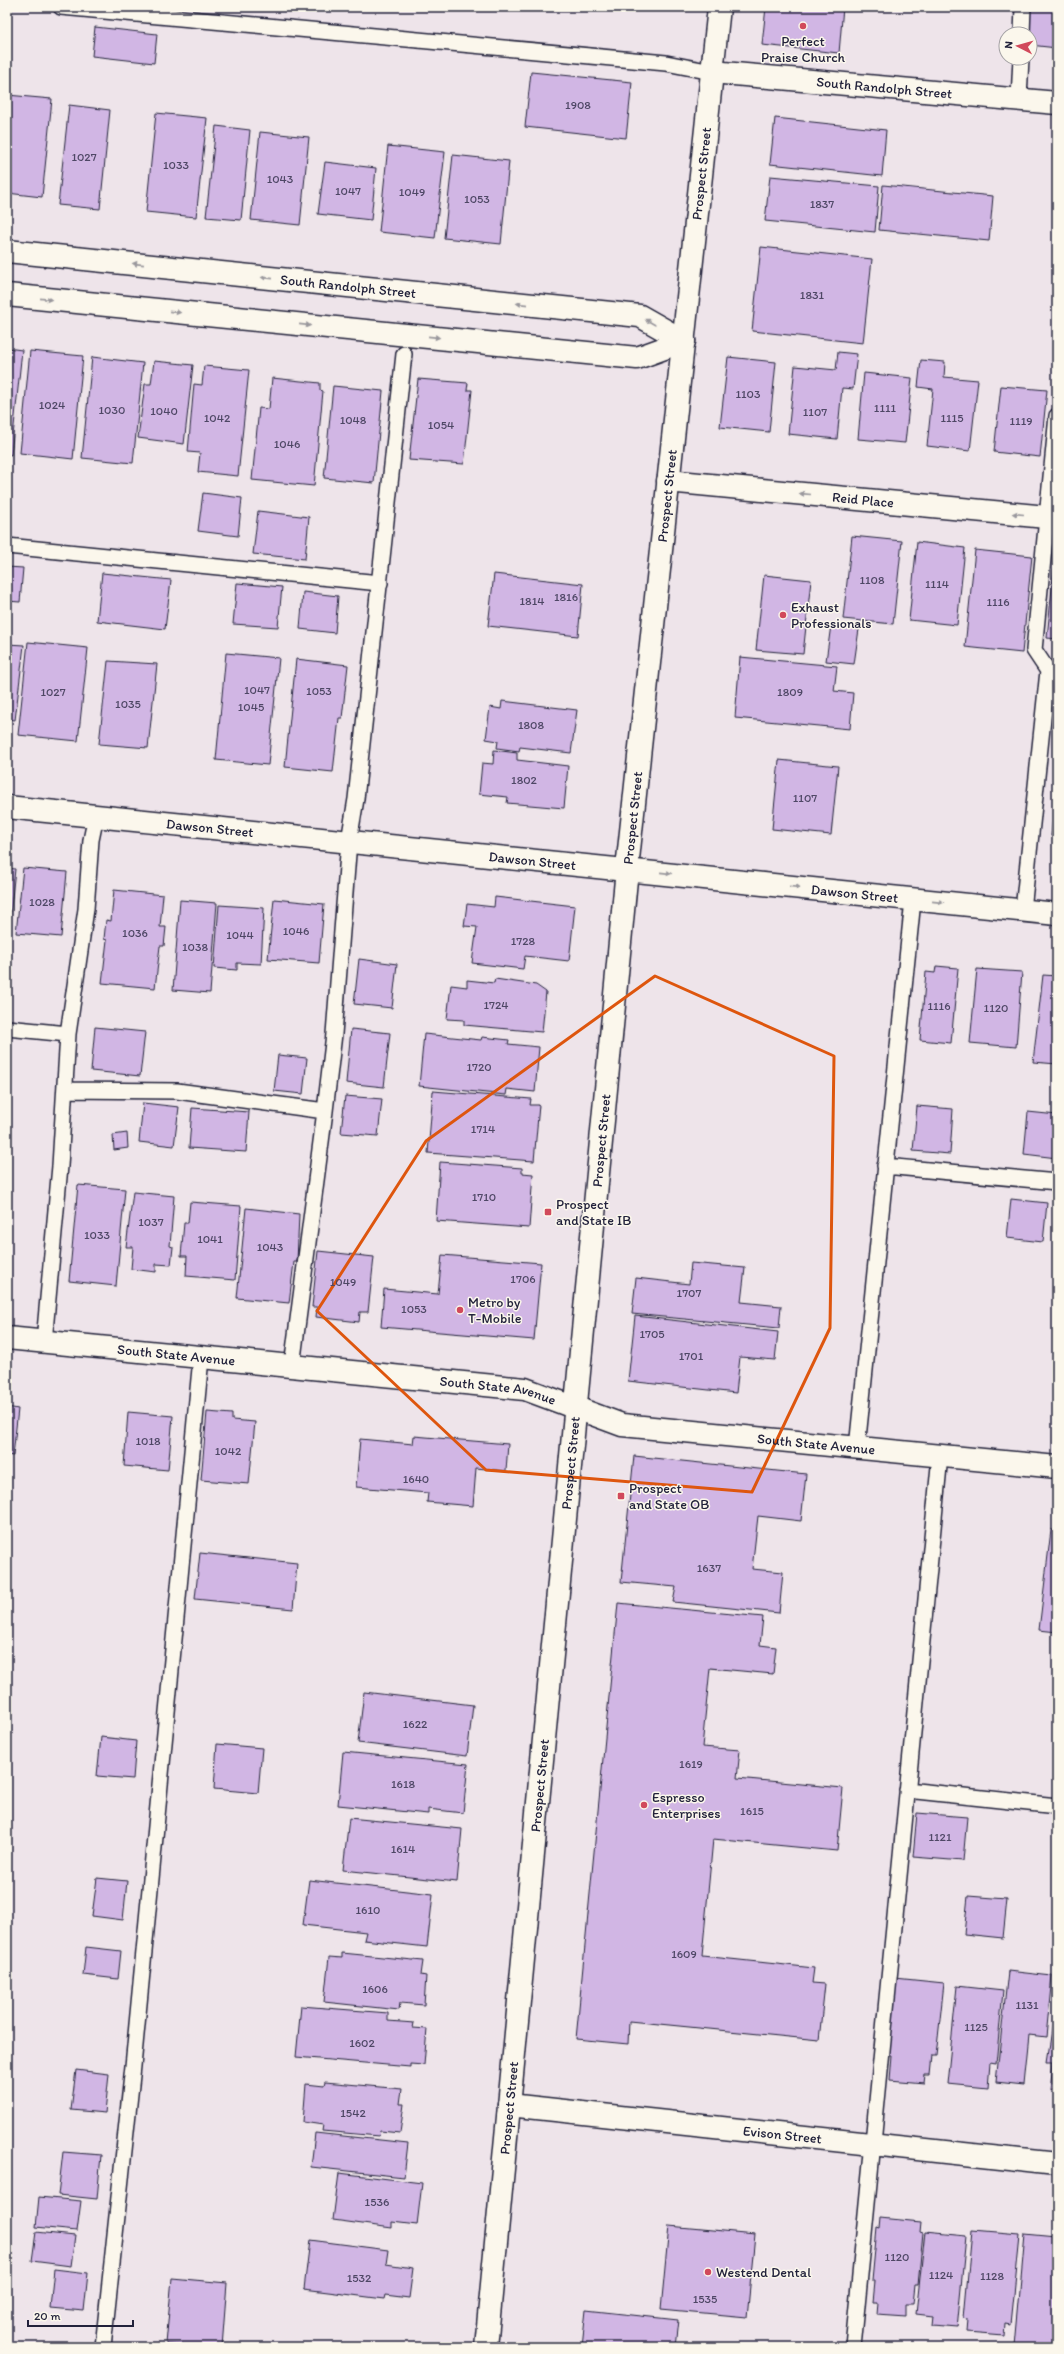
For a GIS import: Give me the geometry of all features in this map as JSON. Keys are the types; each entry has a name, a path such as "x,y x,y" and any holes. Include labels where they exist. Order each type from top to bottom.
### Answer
{"street":[{"name":"Prospect Street","path":"486,2347 627,869 719,7"},
{"name":"South Randolph Street","path":"712,72 1057,103"},
{"name":"South Randolph Street","path":"7,251 640,316 684,341"},
{"path":"7,295 636,358 684,341"},
{"name":"Reid Place","path":"668,481 1052,518"},
{"name":"Dawson Street","path":"7,807 1057,914"},
{"name":"South State Avenue","path":"7,1338 525,1389 622,1425 1057,1467"},
{"name":"Evison Street","path":"509,2105 1057,2164"}],"lane":[{"path":"61,7 658,62 712,72"},
{"path":"1022,26 1023,7"},
{"path":"1019,99 1021,66"},
{"path":"292,1366 334,1034 349,841 356,799 404,354"},
{"path":"1023,910 1052,671 1034,650 1052,518 1057,416"},
{"path":"7,546 380,583"},
{"path":"44,1342 65,1090 68,1034 86,909 92,840 96,816"},
{"path":"857,1448 913,900"},
{"path":"7,1028 68,1034"},
{"path":"65,1090 177,1091 325,1111"},
{"path":"885,1166 1057,1182"},
{"path":"103,2347 134,2058 201,1358"},
{"path":"853,2347 940,1456"},
{"path":"907,1790 1057,1806"}],"highlighted area":[{"path":"655,976 834,1056 830,1328 752,1492 486,1470 317,1311 426,1141"}],"building":[{"name":"Perfect Praise Church","path":"766,7 843,7 839,53 762,45"},
{"path":"1027,7 1057,7 1057,48 1038,46 1038,26 1025,26"},
{"path":"95,27 157,34 154,63 92,56"},
{"path":"531,72 632,82 626,138 525,127"},
{"path":"7,95 52,99 42,197 7,193"},
{"path":"69,105 110,110 100,209 58,205"},
{"path":"156,113 207,118 196,217 146,212"},
{"path":"775,118 886,130 882,176 770,164"},
{"path":"216,126 250,130 241,220 206,217"},
{"path":"260,132 309,137 300,225 251,220"},
{"path":"388,146 445,152 435,238 379,232"},
{"path":"453,155 509,161 501,244 444,238"},
{"path":"325,162 376,168 371,220 318,214"},
{"path":"770,176 879,186 875,232 765,221"},
{"path":"883,185 993,196 989,241 879,230"},
{"path":"761,247 872,259 863,343 752,331"},
{"path":"7,348 22,350 11,455 7,454"},
{"path":"30,351 83,356 73,459 20,453"},
{"path":"838,352 857,354 853,389 842,388 837,439 788,434 795,366 836,370"},
{"path":"92,357 143,363 133,463 82,458"},
{"path":"728,357 776,362 769,432 720,427"},
{"path":"921,360 945,362 944,377 978,380 970,451 927,446 933,389 918,387"},
{"path":"154,361 193,365 184,444 138,438 145,384 151,384"},
{"path":"204,366 249,370 238,476 198,472 200,453 188,452 194,384 202,385"},
{"path":"864,373 912,378 905,443 858,439"},
{"path":"272,378 320,383 320,390 323,391 314,486 252,480 259,408 269,409"},
{"path":"418,379 468,383 467,390 472,390 464,464 409,460"},
{"path":"333,386 383,391 374,483 324,478"},
{"path":"1001,386 1047,390 1040,457 994,452"},
{"path":"203,493 242,498 238,536 198,531"},
{"path":"258,511 309,517 305,559 253,554"},
{"path":"852,536 902,541 893,624 843,619"},
{"path":"917,542 965,548 957,625 909,620"},
{"path":"975,550 1032,556 1022,653 965,647"},
{"path":"7,567 23,568 20,602 7,601"},
{"path":"1054,568 1057,568 1057,639 1047,638"},
{"path":"102,573 171,580 165,629 97,621"},
{"path":"494,574 583,584 578,636 488,626"},
{"name":"Exhaust Professionals","path":"764,575 811,580 803,654 756,650"},
{"path":"237,583 282,587 278,627 233,624"},
{"path":"303,592 338,596 335,633 300,629"},
{"path":"831,625 859,629 854,664 826,661"},
{"path":"28,642 88,648 78,741 18,735"},
{"path":"7,644 24,645 15,720 7,719"},
{"path":"226,653 279,658 268,765 216,760"},
{"path":"740,657 837,666 834,691 853,693 850,729 735,718"},
{"path":"296,659 348,665 342,718 339,718 333,772 285,767"},
{"path":"108,661 157,664 148,748 99,744"},
{"path":"502,701 577,710 571,753 520,747 519,751 497,748 498,741 486,739 490,707 501,709"},
{"path":"494,750 517,753 517,760 568,766 564,808 507,803 508,797 479,794 482,763 493,764"},
{"path":"779,760 838,766 831,835 772,829"},
{"path":"1057,781 1057,836 1051,836"},
{"path":"7,868 15,869 8,937 7,937"},
{"path":"23,868 67,872 61,937 16,933"},
{"path":"114,890 163,895 160,927 166,927 164,946 160,946 155,988 102,983 107,940 104,939 106,920 111,921"},
{"path":"495,897 575,906 569,961 525,956 523,969 472,963 477,927 464,926 467,904 494,907"},
{"path":"274,899 324,904 319,963 268,959"},
{"path":"180,900 217,903 210,993 173,990"},
{"path":"219,905 264,908 261,964 237,963 237,970 214,968"},
{"path":"359,959 397,964 392,1008 354,1004"},
{"path":"936,966 958,968 951,1043 920,1040 926,972 935,973"},
{"path":"977,969 1022,972 1016,1047 970,1043"},
{"path":"1043,975 1057,976 1057,1064 1033,1062"},
{"path":"495,979 536,985 546,992 542,1032 464,1025 464,1020 447,1019 451,985 467,987 467,980 494,983"},
{"path":"95,1027 145,1032 140,1076 91,1071"},
{"path":"351,1029 390,1033 384,1087 346,1083"},
{"path":"424,1034 481,1040 482,1037 509,1040 508,1044 539,1047 535,1092 507,1089 506,1095 419,1086"},
{"path":"278,1055 307,1058 303,1094 274,1091"},
{"path":"433,1091 531,1099 530,1105 539,1105 534,1161 428,1153"},
{"path":"345,1096 382,1099 378,1136 341,1133"},
{"path":"143,1103 179,1107 174,1146 139,1142"},
{"path":"917,1106 953,1109 950,1154 913,1151"},
{"path":"192,1108 249,1112 246,1152 189,1148"},
{"path":"1028,1112 1057,1115 1057,1158 1024,1154"},
{"path":"127,1133 128,1148 114,1150 113,1135"},
{"path":"440,1162 522,1168 522,1173 533,1174 529,1228 436,1221"},
{"path":"78,1185 125,1189 116,1286 69,1281"},
{"path":"133,1192 174,1196 170,1246 173,1247 171,1265 156,1264 156,1272 131,1269 133,1247 126,1247"},
{"path":"1011,1199 1047,1203 1043,1242 1007,1238"},
{"path":"190,1202 241,1206 235,1280 186,1276 187,1256 181,1256 184,1223 188,1223"},
{"path":"246,1208 299,1214 297,1262 294,1262 289,1303 237,1298"},
{"path":"318,1251 374,1257 368,1312 360,1312 359,1322 316,1317 317,1307 312,1307"},
{"name":"Metro by T-Mobile","path":"442,1255 541,1263 534,1340 381,1327 384,1289 438,1294"},
{"path":"691,1263 745,1268 741,1302 781,1306 779,1328 632,1314 636,1278 689,1284"},
{"path":"635,1316 778,1332 775,1360 740,1357 736,1393 628,1381"},
{"path":"7,1407 18,1409 13,1456 7,1455"},
{"path":"128,1412 173,1416 168,1470 124,1466"},
{"path":"207,1412 232,1414 232,1420 255,1422 249,1484 201,1480"},
{"path":"414,1436 508,1444 506,1471 476,1468 473,1506 427,1502 428,1493 356,1487 360,1439 413,1444"},
{"path":"634,1456 806,1474 801,1521 758,1516 752,1569 783,1572 779,1613 673,1602 676,1587 621,1582"},
{"path":"1051,1530 1057,1530 1057,1632 1039,1630"},
{"path":"7,1550 9,1551 7,1574"},
{"path":"200,1553 297,1563 293,1609 195,1599"},
{"path":"618,1603 763,1617 760,1645 776,1647 773,1674 710,1668 702,1747 740,1750 737,1778 843,1788 837,1851 713,1839 702,1956 814,1968 812,1983 825,1984 819,2040 629,2021 628,2044 576,2039"},
{"path":"364,1692 473,1705 467,1756 358,1743"},
{"path":"101,1737 136,1741 133,1779 97,1776"},
{"path":"217,1744 262,1748 258,1793 214,1789"},
{"path":"343,1752 468,1764 463,1813 428,1809 428,1814 338,1805"},
{"path":"917,1813 967,1817 963,1861 913,1857"},
{"path":"349,1818 462,1829 457,1882 343,1870"},
{"path":"97,1878 127,1881 123,1920 92,1916"},
{"path":"309,1880 433,1894 427,1947 364,1940 366,1932 303,1925"},
{"path":"968,1896 1007,1899 1003,1938 964,1934"},
{"path":"86,1947 121,1951 118,1979 83,1975"},
{"path":"342,1953 423,1961 421,1975 426,1976 424,2005 400,2003 399,2010 324,2002 329,1957 342,1958"},
{"path":"1008,1971 1052,1976 1046,2037 1029,2035 1024,2085 996,2082"},
{"path":"895,1978 944,1983 936,2056 932,2056 930,2075 925,2075 924,2083 890,2080 892,2055 887,2055"},
{"path":"957,1986 1003,1991 996,2064 990,2063 988,2088 947,2084"},
{"path":"301,2006 388,2013 388,2021 414,2023 413,2028 427,2029 424,2065 410,2064 410,2067 296,2057"},
{"path":"1055,2010 1057,2010 1057,2089 1050,2089 1053,2062 1047,2062"},
{"path":"76,2070 109,2074 105,2113 71,2110"},
{"path":"325,2082 402,2089 400,2104 404,2104 400,2133 380,2131 379,2136 322,2131 323,2125 303,2122 306,2084 324,2086"},
{"path":"315,2133 408,2143 404,2177 311,2167"},
{"path":"63,2152 101,2155 97,2199 58,2195"},
{"path":"339,2173 422,2183 417,2225 392,2222 392,2228 333,2220"},
{"path":"39,2197 81,2201 77,2231 36,2227"},
{"path":"881,2218 921,2222 920,2232 923,2233 918,2285 915,2285 913,2304 906,2304 906,2316 876,2314 877,2301 873,2301 875,2281 872,2281 877,2228 880,2229"},
{"name":"Westend Dental","path":"669,2226 755,2234 747,2317 661,2309"},
{"path":"972,2231 1020,2235 1011,2323 1005,2322 1004,2335 967,2332 968,2318 964,2317"},
{"path":"36,2232 75,2236 71,2266 32,2261"},
{"path":"925,2232 966,2236 957,2328 932,2326 933,2316 916,2314"},
{"path":"1025,2234 1057,2237 1057,2332 1054,2332 1053,2347 1015,2344"},
{"path":"310,2240 388,2250 386,2264 413,2268 409,2298 385,2295 384,2299 304,2289"},
{"path":"54,2269 88,2273 84,2311 50,2308"},
{"path":"172,2278 227,2283 222,2347 166,2344"},
{"path":"586,2310 678,2320 675,2347 582,2347"}],"place":[{"name":"Perfect Praise Church","path":"803,26"},
{"name":"Exhaust Professionals","path":"783,615"},
{"name":"Prospect and State IB","path":"548,1212"},
{"name":"Metro by T-Mobile","path":"460,1310"},
{"name":"Prospect and State OB","path":"621,1496"},
{"name":"Espresso Enterprises","path":"644,1805"},
{"name":"Westend Dental","path":"708,2272"}]}
